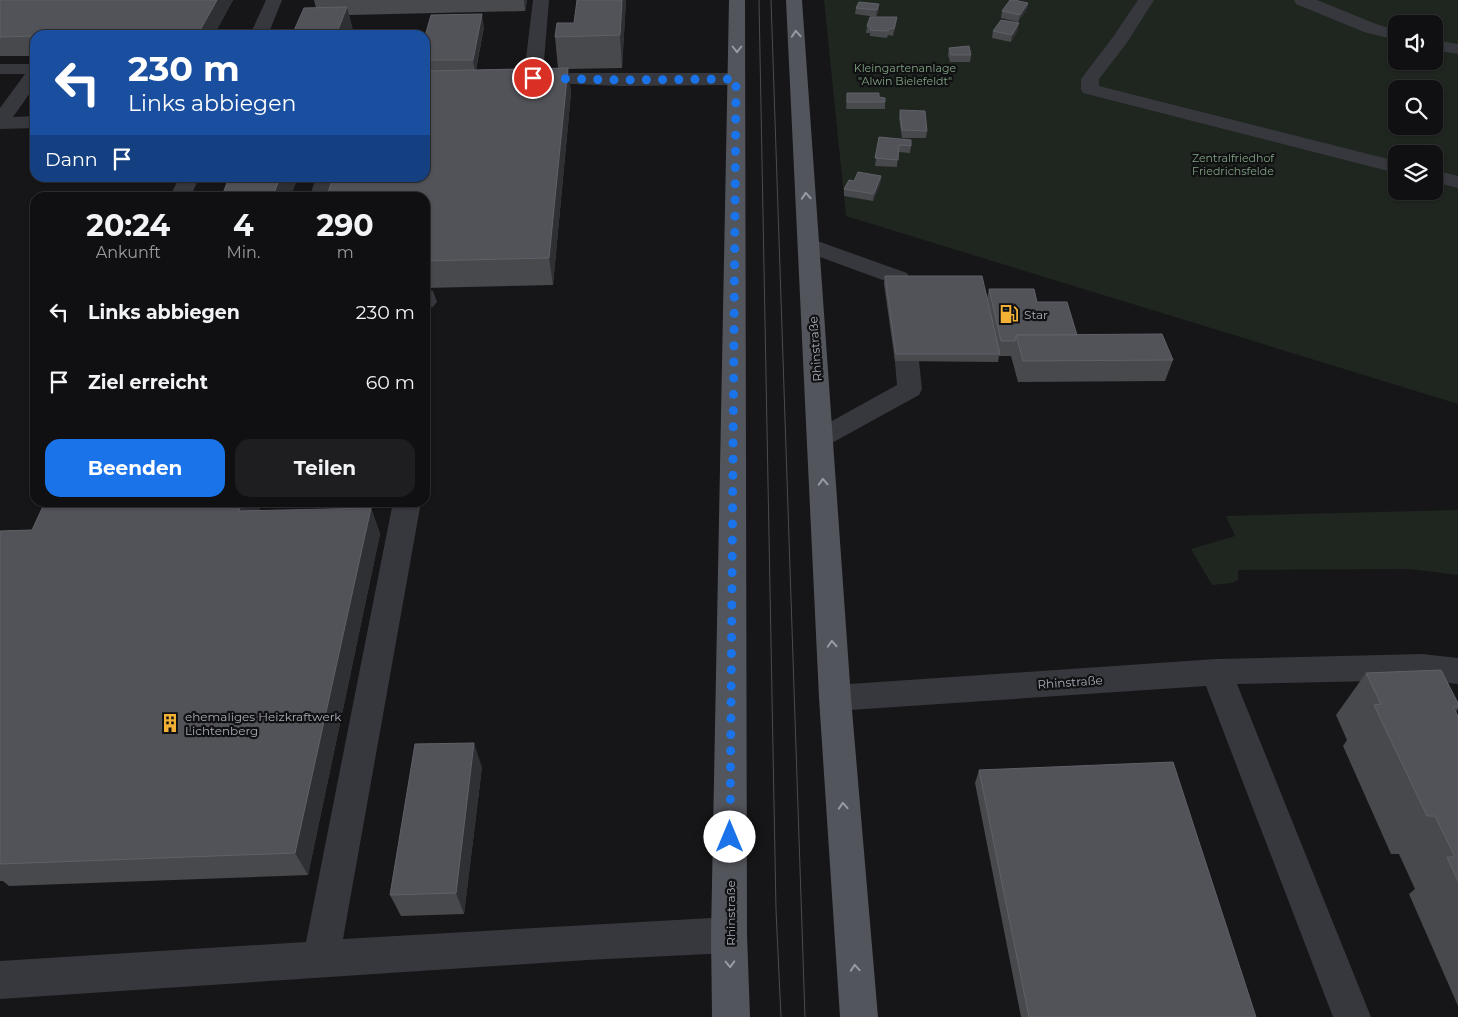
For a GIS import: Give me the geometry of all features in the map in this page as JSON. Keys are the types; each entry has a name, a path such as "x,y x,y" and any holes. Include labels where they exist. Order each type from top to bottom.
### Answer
{"main road":[{"name":"Rhinstraße","path":"731,1017 729,935 737,0"},
{"name":"Rhinstraße","path":"794,0 835,698 859,1017"}],"street":[{"path":"261,30 274,0"},
{"path":"533,78 541,0"},
{"path":"1146,0 1120,40 1090,78 1090,89 1388,165"},
{"path":"1302,0 1370,28 1388,33"},
{"path":"1443,46 1458,49"},
{"path":"0,69 30,69"},
{"path":"514,78 621,80 736,79"},
{"path":"0,122 30,80"},
{"path":"0,122 30,122"},
{"path":"1443,178 1458,182"},
{"path":"809,245 899,278 910,389 821,438"},
{"path":"321,959 406,507"},
{"name":"Rhinstraße","path":"835,698 1216,672 1422,666 1458,671"},
{"path":"1216,672 1352,1017"},
{"path":"0,980 729,935"}],"green space":[{"name":"Zentralfriedhof Friedrichsfelde","path":"824,0 1458,0 1458,404 846,216"},
{"path":"1458,510 1458,575 1410,569 1238,570 1238,580 1232,583 1212,585 1191,549 1235,536 1226,516"}],"building":[{"path":"0,0 217,0 200,30 30,30 30,36 0,37"},
{"path":"577,0 622,0 620,35 555,37 557,23 574,23"},
{"path":"1010,0 1028,3 1020,15 1002,11"},
{"path":"859,2 879,4 877,10 856,8"},
{"path":"347,7 338,30 294,30 304,8"},
{"path":"482,14 473,60 430,60 430,30 427,30 431,15"},
{"path":"870,17 897,17 894,29 889,28 888,31 870,30 871,27 867,26"},
{"path":"1001,20 1019,23 1012,35 993,31"},
{"path":"969,46 971,55 951,55 949,48"},
{"path":"568,68 549,258 430,261 430,192 328,192 332,182 430,182 430,71"},
{"path":"847,93 879,93 879,97 885,98 885,102 847,102"},
{"path":"900,110 925,111 927,131 902,130"},
{"path":"879,137 911,140 911,146 899,145 898,160 875,158"},
{"path":"858,172 881,176 874,194 844,189 849,180 854,181"},
{"path":"227,182 278,182 274,192 223,192"},
{"path":"885,276 982,276 1000,354 896,354"},
{"path":"989,289 1034,289 1037,302 1067,302 1077,335 1016,335 1015,341 1001,341"},
{"path":"1162,334 1173,360 1023,361 1016,335"},
{"name":"ehemaliges Heizkraftwerk Lichtenberg","path":"43,507 240,507 239,511 371,508 295,853 0,864 0,531 32,530"},
{"path":"1441,670 1458,703 1458,707 1453,707 1458,716 1458,881 1447,857 1455,857 1435,816 1427,816 1374,705 1381,704 1366,673"},
{"path":"474,743 456,893 390,895 415,744"},
{"path":"1173,762 1256,1017 1029,1017 979,770"}],"tram line":[{"path":"759,0 776,910 781,1017"},
{"path":"771,0 805,1017"}],"place":[{"name":"Star","path":"1009,314"},
{"name":"ehemaliges Heizkraftwerk Lichtenberg","path":"170,723"}],"route":[{"path":"533,78 621,80 736,79 730,837"}],"park label":[{"name":"Kleingartenanlage \"Alwin Bielefeldt\"","path":"905,74"}]}
